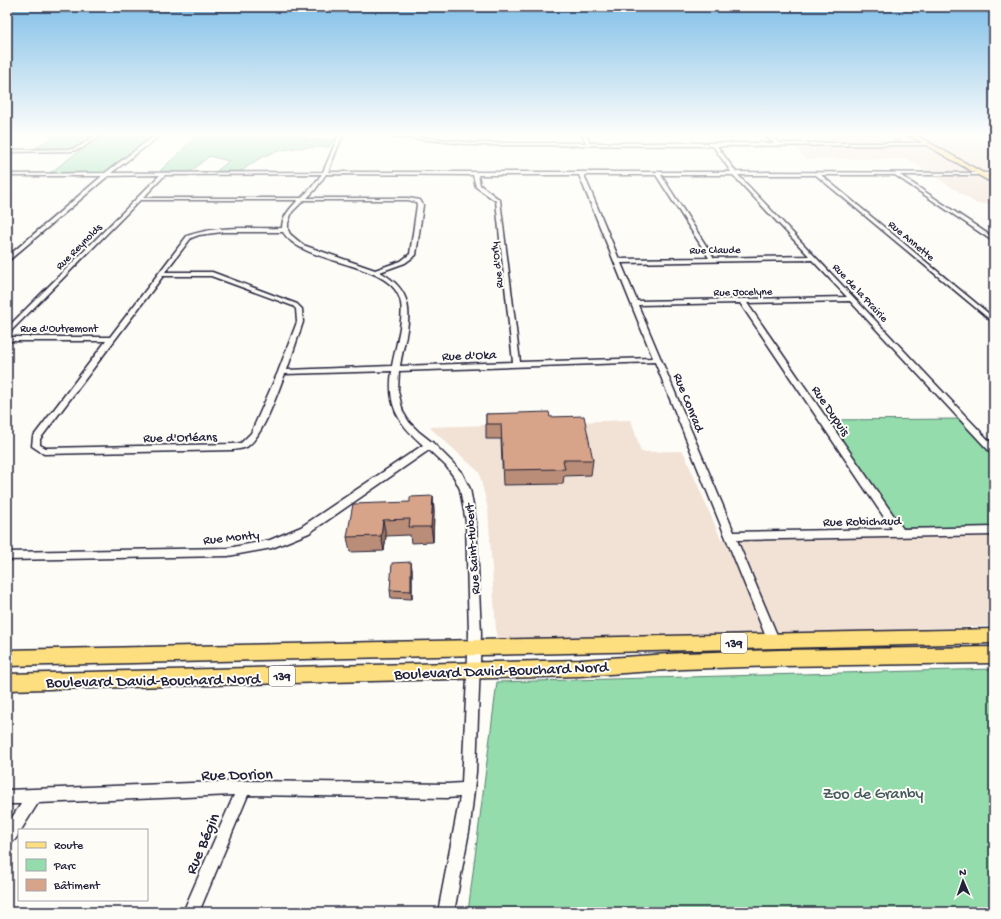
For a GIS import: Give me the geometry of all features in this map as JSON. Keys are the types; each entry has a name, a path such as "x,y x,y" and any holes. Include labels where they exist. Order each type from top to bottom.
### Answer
{"highway":[{"name":"Boulevard David-Bouchard Nord","path":"7,658 302,651 475,649 994,636"},
{"name":"Boulevard David-Bouchard Nord","path":"7,682 580,668 683,661 773,658 994,655"}],"main road":[{"path":"984,177 994,182"}],"street":[{"path":"7,260 104,177"},
{"name":"Rue Reynolds","path":"7,332 161,177"},
{"path":"285,230 285,223 290,211 313,189 322,177"},
{"name":"Rue d'Orly","path":"476,177 478,186 498,200 517,365"},
{"name":"Rue Conrad","path":"582,177 774,642"},
{"path":"660,177 714,260"},
{"name":"Rue de la Prairie","path":"738,177 994,450"},
{"name":"Rue Annette","path":"820,177 994,321"},
{"path":"901,177 994,240"},
{"path":"140,198 408,199 418,201 420,205 413,255 403,262 375,272"},
{"name":"Rue Saint-Hubert","path":"285,230 288,235 301,246 375,272 386,278 397,288 404,300 405,311 396,369 395,399 400,417 410,429 430,445 458,474 469,506 475,602 475,649 468,789 446,912"},
{"name":"Rue d'Orléans","path":"160,274 212,274 295,305 299,309 300,322 282,372 255,434 244,445 233,448 44,451 36,446 36,439 112,339 160,274 185,241 195,234 209,231 285,230"},
{"name":"Rue Claude","path":"617,261 814,258"},
{"name":"Rue Jocelyne","path":"634,303 852,299"},
{"name":"Rue Dupuis","path":"742,301 900,533"},
{"name":"Rue d'Outremont","path":"7,339 112,339"},
{"name":"Rue d'Oka","path":"282,372 658,360"},
{"name":"Rue Monty","path":"7,556 228,552 272,544 305,530 430,445"},
{"name":"Rue Robichaud","path":"730,536 994,531"},
{"name":"Rue Dorion","path":"7,797 244,788 446,791 468,789"},
{"name":"Rue Bégin","path":"191,912 244,788"},
{"path":"7,838 34,796"}],"shaded area":[{"path":"935,177 980,177 994,185 994,204 977,204"},
{"path":"631,420 641,452 683,451 721,539 994,536 994,626 497,646 488,509 479,472 429,427"}],"green space":[{"path":"969,419 994,445 994,528 896,528 823,420"},
{"name":"Zoo de Granby","path":"994,669 994,912 468,912 497,682"}],"building":[{"path":"549,412 550,417 584,416 593,460 563,460 565,469 503,470 501,424 486,424 486,414"},
{"path":"433,496 431,527 409,527 410,519 383,520 381,536 347,537 353,504 410,502 410,497"},
{"path":"411,562 411,591 390,590 392,563"}]}
